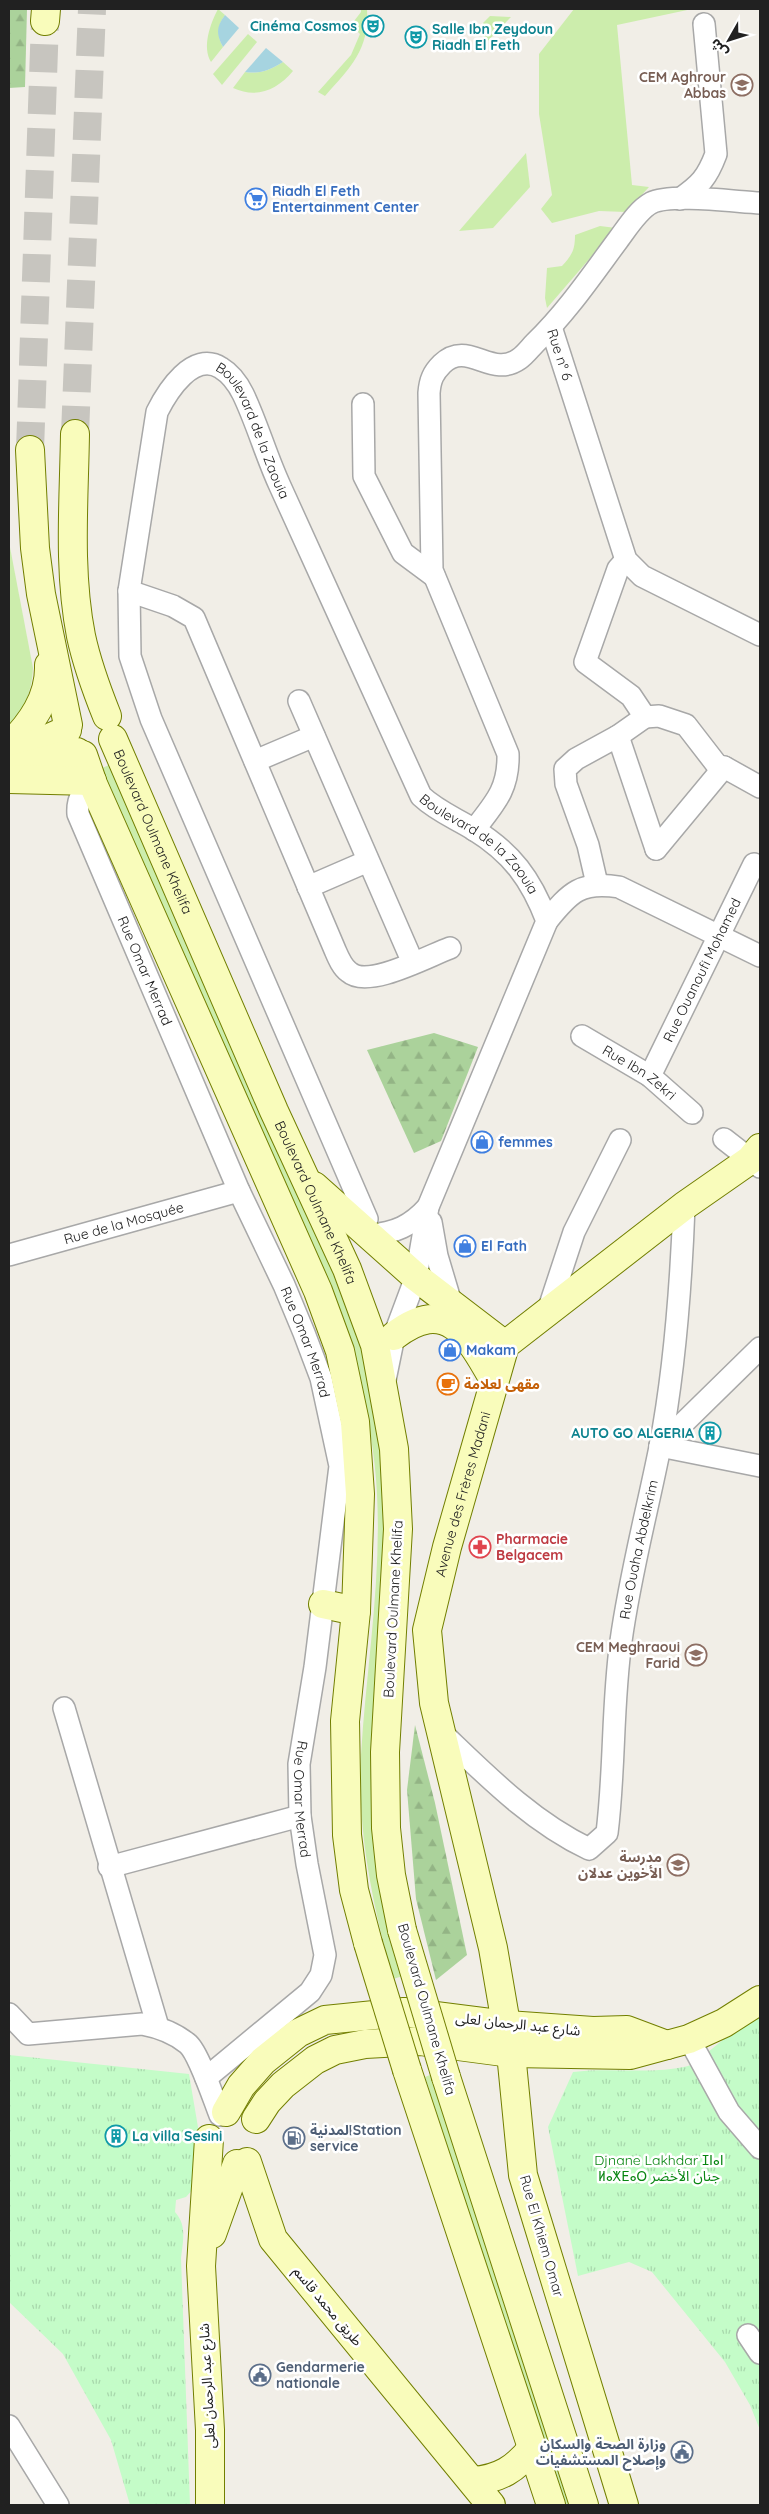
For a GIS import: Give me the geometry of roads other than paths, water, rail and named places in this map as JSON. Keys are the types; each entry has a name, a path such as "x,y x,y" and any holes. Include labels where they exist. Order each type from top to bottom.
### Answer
{"main road":[{"name":"Boulevard Oulmane Khelifa","path":"75,434 73,540 75,588 81,636 93,678 110,728 274,1111 346,1269 374,1345 384,1386 394,1449 398,1529 386,1752 386,1828 391,1876 402,1930 446,2077 584,2505"},
{"path":"30,450 35,548 49,641 74,741 318,1291 340,1351 355,1422 360,1494 356,1611 345,1721 347,1836 354,1890 406,2070 552,2505"},
{"path":"9,746 38,711 44,695 49,670 49,641"},
{"path":"9,756 74,741 98,756 110,747 110,728 102,712 89,709 76,714 74,741"},
{"path":"9,770 74,741"},
{"path":"9,779 93,783"},
{"path":"306,1180 369,1227 416,1277 505,1345 684,1206 757,1158"},
{"path":"394,1336 408,1325 421,1319 441,1320 465,1334 475,1347 494,1380"},
{"name":"Avenue des Frères Madani","path":"496,1960 434,1703 426,1630 505,1345"},
{"path":"323,1604 356,1611"},
{"name":"Rue El Khiem Omar","path":"496,1960 511,2053 523,2175 620,2502"},
{"name":"شارع عبد الرحمان لعلى","path":"201,2266 221,2208 242,2163 254,2157 262,2143 260,2126 256,2119 267,2102 283,2085 315,2060 336,2050 365,2044 420,2041 511,2053 630,2055 678,2042 724,2024 760,2000"},
{"name":"شارع عبد الرحمان لعلى","path":"210,2505 210,2430 201,2266 218,2122 241,2086 264,2061 298,2033 325,2020 404,2012 506,2024 593,2031 627,2030 678,2042"},
{"path":"242,2163 227,2163 218,2158 211,2149 218,2122 242,2111 256,2119"},
{"name":"طريق محمد قاسم","path":"242,2163 272,2239 491,2505"},
{"path":"221,2208 244,2204 272,2239"},
{"path":"472,2481 493,2478 513,2469 532,2448"}],"street":[{"path":"680,199 700,185 708,174 716,154 704,24"},
{"name":"Rue n° 6","path":"760,204 680,199 651,203 644,208 551,327 626,560 642,576 760,634"},
{"path":"474,830 502,794 509,771 508,754 434,576 429,403 431,378 448,358 458,355 468,355 492,365 505,366 520,358 551,327"},
{"name":"Boulevard de la Zaouia","path":"369,1227 151,719 130,656 129,591 157,412 168,390 185,372 202,365 220,367 233,378 243,395 268,460 421,796 434,809 474,830 510,858 535,890 547,921"},
{"path":"363,404 364,476 403,553 434,576"},
{"path":"626,560 618,569 585,662 631,696 645,717"},
{"path":"129,591 173,606 194,618 338,956 349,973 361,978 376,977 450,948"},
{"path":"298,700 413,963"},
{"path":"597,884 588,845 564,776 565,770 576,759 618,736 645,717 659,716 686,725 720,769 724,767 760,787"},
{"path":"255,761 314,736"},
{"path":"618,736 656,849 724,767"},
{"name":"Rue Omar Merrad","path":"93,783 82,793 79,800 78,814 239,1191 284,1285 321,1378 340,1466 323,1604 300,1764 300,1816 307,1864 323,1944 322,1970 310,1992 206,2078"},
{"path":"308,887 368,861"},
{"name":"Rue Ouanoufi Mohamed","path":"650,1076 754,864"},
{"path":"384,1386 394,1336 416,1277 428,1207 547,921 565,898 597,884 619,887 760,956"},
{"name":"Rue Ibn Zekri","path":"582,1036 650,1076 692,1113"},
{"path":"724,1139 757,1158"},
{"path":"548,1311 574,1232 620,1140"},
{"name":"Rue de la Mosquée","path":"9,1255 239,1191"},
{"name":"Rue Ouaha Abdelkrim","path":"442,1733 530,1814 575,1842 589,1849 607,1833 610,1807 614,1699 621,1639 637,1548 660,1446 681,1297 684,1206"},
{"path":"369,1227 387,1234 403,1229 417,1220 428,1207"},
{"path":"428,1207 437,1256 451,1304"},
{"path":"660,1446 760,1348"},
{"path":"660,1446 760,1466"},
{"path":"64,1708 109,1867 158,2027"},
{"path":"109,1867 300,1816"},
{"path":"9,2014 28,2034 142,2024 158,2027 190,2045 206,2078 218,2122"},
{"path":"678,2042 729,2112 760,2148"},
{"path":"748,2335 760,2353"},
{"path":"9,2426 58,2505"}],"water":[{"path":"225,15 239,28 223,47 218,31"},
{"path":"266,48 283,62 265,71 245,72"}],"tunnel":[{"path":"75,434 92,9"},
{"path":"30,450 45,21"}],"place":[{"name":"Cinéma Cosmos","path":"373,26"},
{"name":"Salle Ibn Zeydoun Riadh El Feth","path":"416,37"},
{"name":"CEM Aghrour Abbas","path":"742,85"},
{"name":"Riadh El Feth Entertainment Center","path":"256,199"},
{"name":"femmes","path":"482,1142"},
{"name":"El Fath","path":"465,1246"},
{"name":"Makam","path":"450,1350"},
{"name":"مقهى لعلامة","path":"448,1384"},
{"name":"AUTO GO ALGERIA","path":"710,1433"},
{"name":"Pharmacie Belgacem","path":"480,1547"},
{"name":"CEM Meghraoui Farid","path":"696,1655"},
{"name":"مدرسة الأخوين عدلان","path":"678,1865"},
{"name":"La villa Sesini","path":"116,2136"},
{"name":"المدنيةStation service","path":"294,2138"},
{"name":"Gendarmerie nationale","path":"260,2375"},
{"name":"وزارة الصحة والسكان وإصلاح المستشفيات","path":"682,2452"}],"park label":[{"name":"Djnane Lakhdar ⵊⵏⴰⵏ ⵍⴰⵅⴹⴰⵔ جنان الأخضر","path":"659,2168"}]}
